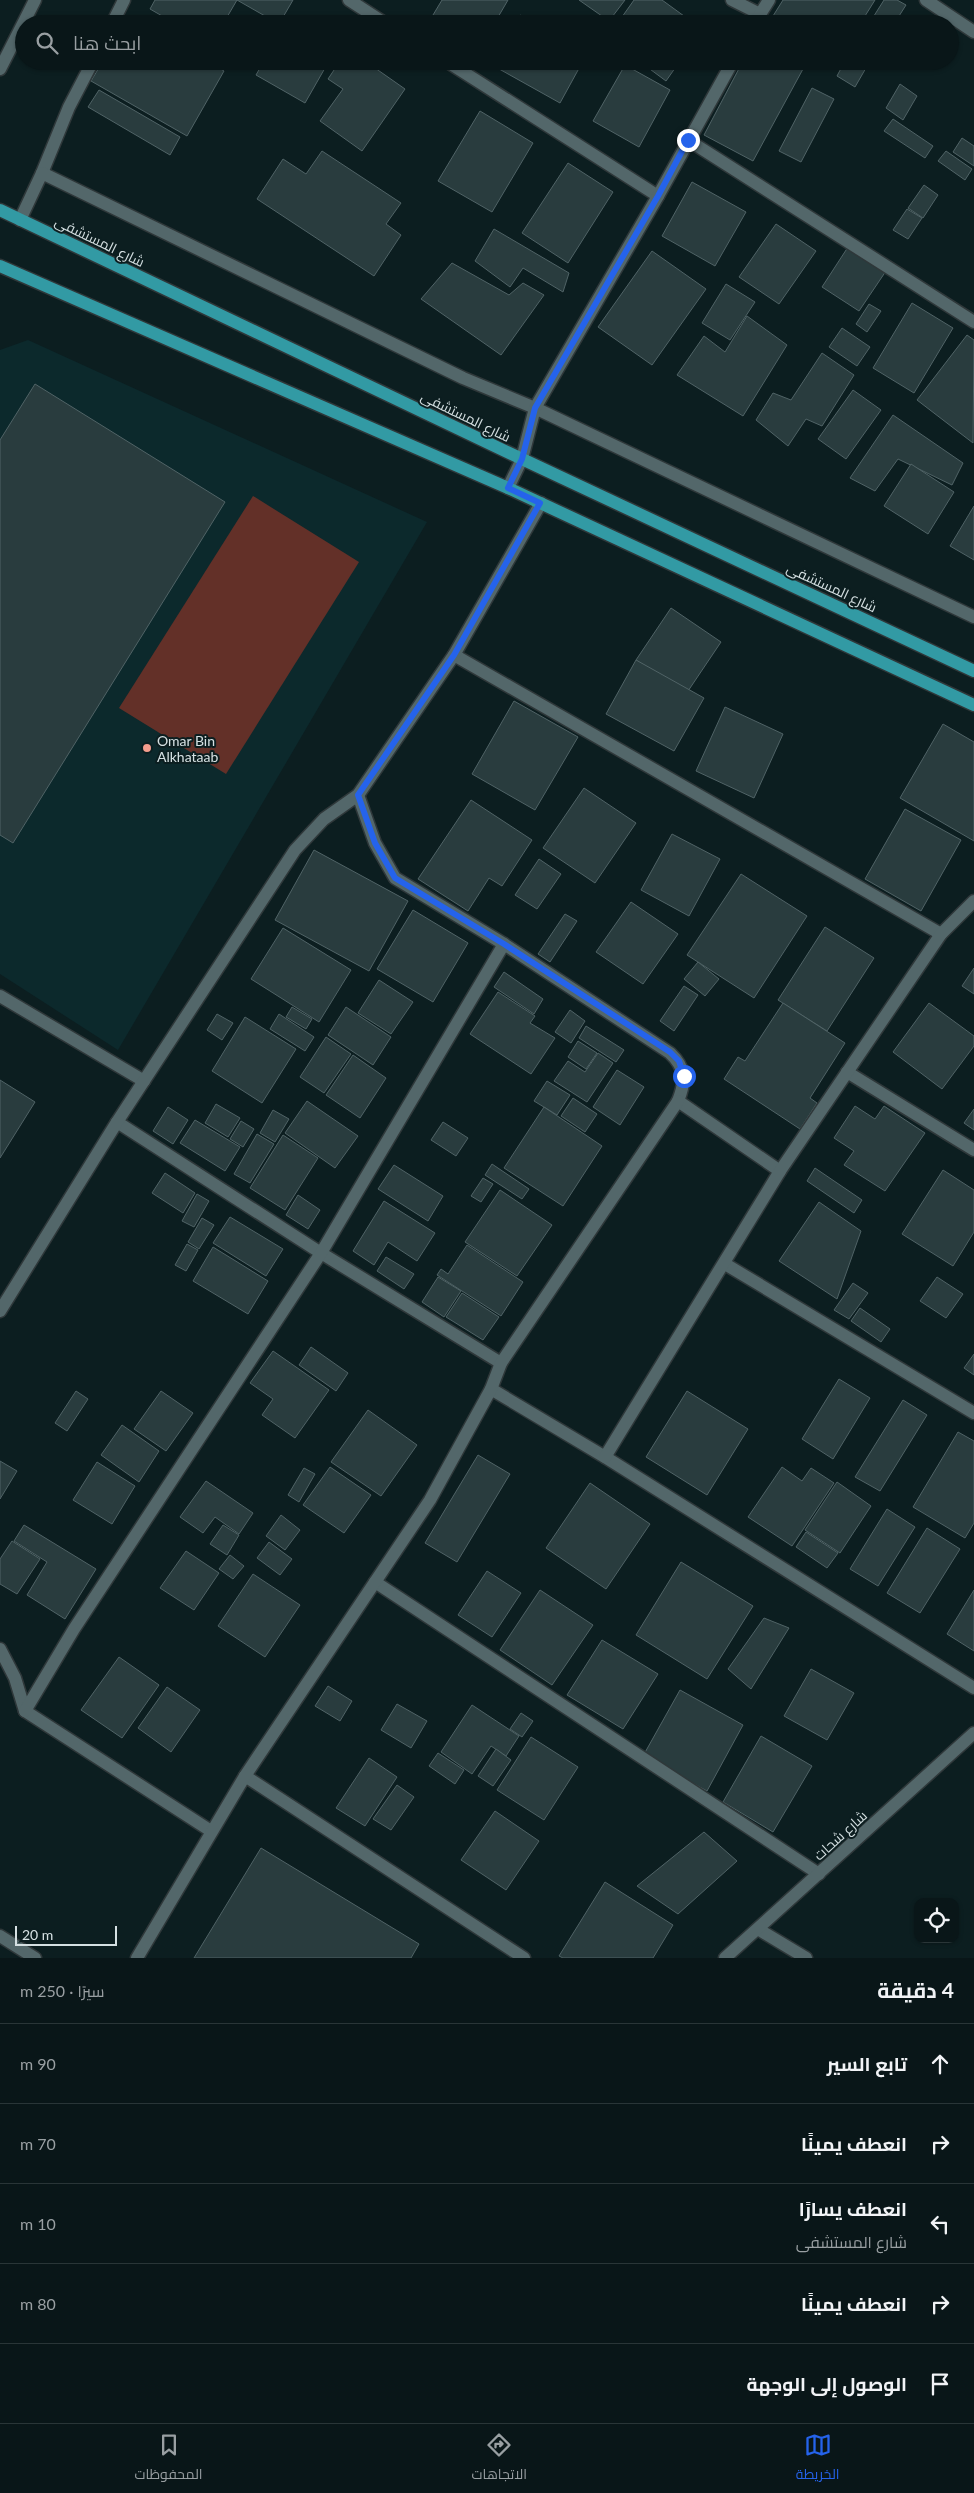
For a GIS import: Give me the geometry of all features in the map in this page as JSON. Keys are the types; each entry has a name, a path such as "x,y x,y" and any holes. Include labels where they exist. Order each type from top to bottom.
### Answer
{"main road":[{"name":"شارع المستشفى","path":"0,210 522,459 974,671"},
{"path":"0,266 508,488 974,705"}],"street":[{"path":"27,15 34,0"},
{"path":"116,15 124,0"},
{"path":"349,0 372,15"},
{"path":"732,0 752,15"},
{"path":"760,15 770,0"},
{"path":"926,0 948,15"},
{"path":"959,22 974,32"},
{"path":"0,69 15,39"},
{"path":"20,220 69,107 88,70"},
{"path":"460,70 658,196"},
{"path":"508,488 522,459 535,408 658,196 728,70"},
{"path":"688,140 974,322"},
{"path":"42,173 463,378 535,408 974,617"},
{"path":"0,1311 116,1122 295,850 324,819 358,795 454,655 540,503"},
{"path":"454,655 941,934"},
{"path":"136,1958 211,1831 246,1776 430,1500 491,1389 501,1364 678,1101 683,1088 684,1076 679,1061 670,1052 504,944 395,878 375,843 358,795"},
{"path":"605,1457 725,1264 780,1171 941,934 974,901"},
{"path":"25,1711 74,1629 321,1252 504,944"},
{"path":"0,996 144,1081"},
{"path":"847,1072 974,1150"},
{"path":"678,1101 780,1171"},
{"path":"116,1122 501,1364"},
{"path":"725,1264 974,1413"},
{"path":"491,1389 605,1457 974,1688"},
{"path":"375,1582 819,1874"},
{"path":"0,1649 15,1678 25,1711 211,1831"},
{"name":"شارع شحات","path":"725,1958 974,1733"},
{"path":"246,1776 524,1958"},
{"path":"758,1929 806,1958"},
{"path":"0,1936 35,1958"}],"shaded area":[{"name":"Omar Bin Alkhataab","path":"28,340 427,522 118,1050 0,974 0,350"},
{"path":"253,496 359,562 226,774 119,708"}],"building":[{"path":"155,0 237,0 228,15 160,15 150,9"},
{"path":"237,0 293,0 284,15 263,15"},
{"path":"442,0 508,0 499,15 433,15"},
{"path":"579,0 625,0 614,15 600,15"},
{"path":"634,0 662,0 683,15 623,15"},
{"path":"783,0 875,0 866,15 774,15"},
{"path":"884,0 897,0 906,5 900,15 875,15"},
{"path":"98,70 224,71 187,136 91,81"},
{"path":"259,70 324,70 305,103 256,75"},
{"path":"334,70 378,70 405,89 362,151 320,121 343,89 328,79"},
{"path":"501,70 578,70 560,103"},
{"path":"622,70 634,70 670,90 639,147 593,121"},
{"path":"651,70 674,70 666,81"},
{"path":"738,70 802,70 753,161 704,135"},
{"path":"840,70 865,70 855,87 837,76"},
{"path":"900,84 917,96 903,120 886,108"},
{"path":"812,88 834,99 801,162 779,151"},
{"path":"99,90 180,137 170,155 88,107"},
{"path":"480,111 533,143 492,212 438,181"},
{"path":"893,119 933,146 925,158 884,131"},
{"path":"962,138 974,146 974,166 953,152"},
{"path":"322,151 401,203 386,224 401,235 374,276 257,199 283,159 306,174"},
{"path":"946,151 972,169 965,180 938,161"},
{"path":"568,163 613,192 568,263 522,233"},
{"path":"692,182 746,212 715,266 662,236"},
{"path":"924,185 938,195 923,218 908,208"},
{"path":"907,209 922,218 908,239 893,230"},
{"path":"776,224 816,251 779,304 739,277"},
{"path":"494,229 569,273 563,292 523,268 510,287 475,261"},
{"path":"848,247 886,271 859,311 822,287"},
{"path":"652,251 706,289 652,365 598,327"},
{"path":"452,263 509,295 523,283 544,295 501,355 421,299"},
{"path":"726,284 755,302 730,340 702,323"},
{"path":"912,303 953,328 914,393 873,368"},
{"path":"869,304 881,311 867,332 856,324"},
{"path":"747,316 787,345 743,416 677,375 704,336 725,352"},
{"path":"842,328 870,347 857,366 829,347"},
{"path":"967,335 974,340 973,443 917,400"},
{"path":"822,353 854,375 822,426 806,419 788,446 756,420 773,393 791,400"},
{"path":"35,384 225,502 13,843 0,835 0,440"},
{"path":"853,390 881,410 846,459 818,439"},
{"path":"893,415 963,463 952,485 898,459 875,491 850,478"},
{"path":"911,464 954,492 928,534 884,506"},
{"path":"974,506 974,560 950,546"},
{"path":"671,608 721,642 686,694 636,660"},
{"path":"636,660 704,698 674,751 606,714"},
{"path":"514,701 578,737 535,810 472,774"},
{"path":"725,707 783,734 754,798 696,771"},
{"path":"943,724 974,742 974,841 900,798"},
{"path":"584,788 636,823 595,883 543,848"},
{"path":"471,800 532,840 502,886 489,878 468,911 418,879"},
{"path":"905,809 961,840 921,911 865,879"},
{"path":"672,834 720,859 689,916 641,890"},
{"path":"314,850 408,901 369,971 275,920"},
{"path":"539,859 561,874 537,909 515,895"},
{"path":"741,874 807,916 754,998 687,955"},
{"path":"631,902 678,934 643,984 596,952"},
{"path":"413,910 468,943 433,1002 377,969"},
{"path":"565,914 577,921 550,962 538,954"},
{"path":"825,927 874,958 827,1031 778,1000"},
{"path":"283,928 351,970 319,1022 251,979"},
{"path":"698,962 719,979 705,996 684,979"},
{"path":"974,968 974,994 962,986"},
{"path":"504,972 543,999 534,1014 494,987"},
{"path":"379,980 413,1002 391,1034 358,1013"},
{"path":"684,986 698,995 674,1031 660,1021"},
{"path":"498,992 535,1016 530,1023 555,1038 531,1074 470,1034"},
{"path":"783,1003 845,1043 810,1098 817,1103 800,1129 724,1079 738,1057 745,1061"},
{"path":"929,1003 974,1036 974,1046 942,1089 893,1052"},
{"path":"292,1007 312,1019 306,1029 286,1017"},
{"path":"346,1007 391,1037 373,1065 328,1035"},
{"path":"570,1010 585,1021 571,1043 555,1032"},
{"path":"217,1014 233,1023 222,1040 207,1030"},
{"path":"279,1014 314,1037 305,1051 270,1029"},
{"path":"245,1017 296,1049 262,1103 212,1071"},
{"path":"586,1026 624,1050 616,1062 579,1038"},
{"path":"326,1037 351,1054 324,1093 300,1077"},
{"path":"578,1041 597,1053 586,1069 568,1057"},
{"path":"598,1053 613,1063 587,1102 554,1081 568,1061 585,1072"},
{"path":"353,1055 386,1078 360,1118 326,1095"},
{"path":"617,1070 644,1087 620,1125 593,1107"},
{"path":"0,1080 35,1102 0,1158"},
{"path":"547,1081 570,1095 557,1115 534,1101"},
{"path":"573,1098 597,1114 585,1132 561,1116"},
{"path":"307,1101 358,1136 335,1168 285,1133"},
{"path":"216,1104 240,1118 228,1137 205,1123"},
{"path":"855,1106 875,1119 884,1106 925,1133 885,1191 844,1165 854,1151 834,1138"},
{"path":"168,1107 188,1120 173,1144 153,1131"},
{"path":"544,1107 602,1146 563,1206 504,1168"},
{"path":"974,1109 974,1130 964,1123"},
{"path":"273,1110 289,1119 275,1142 260,1133"},
{"path":"195,1120 240,1147 225,1171 180,1143"},
{"path":"241,1121 254,1129 243,1147 230,1139"},
{"path":"443,1122 468,1138 456,1156 431,1140"},
{"path":"257,1134 274,1144 250,1183 234,1174"},
{"path":"283,1135 318,1158 285,1210 250,1188"},
{"path":"492,1164 529,1189 522,1199 485,1175"},
{"path":"394,1165 443,1196 428,1221 378,1189"},
{"path":"815,1168 862,1200 854,1213 807,1181"},
{"path":"943,1170 974,1190 974,1232 953,1266 902,1234"},
{"path":"165,1173 195,1193 183,1213 152,1193"},
{"path":"483,1178 493,1184 481,1202 471,1196"},
{"path":"500,1190 552,1225 517,1276 465,1242"},
{"path":"197,1194 209,1201 194,1227 182,1221"},
{"path":"298,1195 320,1210 308,1229 286,1215"},
{"path":"384,1201 435,1233 417,1261 388,1242 374,1265 353,1251"},
{"path":"819,1202 861,1231 837,1299 779,1261"},
{"path":"230,1217 283,1249 266,1276 213,1243"},
{"path":"202,1218 214,1225 199,1249 188,1242"},
{"path":"187,1244 198,1250 186,1271 175,1265"},
{"path":"467,1245 523,1282 501,1316 437,1275 441,1269 448,1274"},
{"path":"213,1247 268,1281 248,1314 193,1281"},
{"path":"386,1257 414,1274 404,1289 377,1271"},
{"path":"438,1277 461,1291 444,1317 422,1302"},
{"path":"937,1277 963,1294 946,1318 920,1301"},
{"path":"853,1283 868,1293 849,1319 834,1310"},
{"path":"462,1293 499,1317 483,1340 446,1317"},
{"path":"860,1308 890,1329 881,1342 851,1321"},
{"path":"311,1347 348,1373 336,1391 299,1365"},
{"path":"273,1351 329,1390 295,1438 262,1415 273,1399 250,1383"},
{"path":"974,1354 974,1375 964,1368"},
{"path":"839,1379 870,1398 833,1459 802,1439"},
{"path":"76,1391 88,1399 67,1431 55,1423"},
{"path":"161,1391 193,1413 166,1451 134,1429"},
{"path":"687,1391 748,1429 707,1495 646,1457"},
{"path":"903,1400 927,1415 880,1491 855,1477"},
{"path":"368,1410 417,1445 381,1496 331,1462"},
{"path":"122,1425 159,1451 139,1482 101,1455"},
{"path":"958,1432 974,1441 974,1523 965,1538 913,1507"},
{"path":"478,1455 510,1474 457,1562 425,1543"},
{"path":"0,1461 17,1471 0,1499"},
{"path":"97,1462 135,1486 112,1524 73,1500"},
{"path":"330,1467 371,1495 344,1533 303,1505"},
{"path":"782,1467 802,1481 811,1468 834,1483 792,1546 748,1517"},
{"path":"304,1468 315,1474 299,1502 288,1495"},
{"path":"206,1481 253,1513 239,1534 215,1517 203,1533 180,1517"},
{"path":"837,1482 871,1506 840,1553 805,1530"},
{"path":"590,1483 650,1524 606,1589 546,1548"},
{"path":"887,1509 915,1527 878,1586 850,1569"},
{"path":"281,1515 300,1530 285,1550 266,1536"},
{"path":"24,1525 96,1569 65,1619 27,1595 47,1562 14,1541"},
{"path":"223,1525 239,1535 227,1555 210,1544"},
{"path":"927,1528 960,1549 920,1613 887,1593"},
{"path":"806,1532 838,1553 827,1568 796,1547"},
{"path":"12,1541 40,1559 17,1594 0,1584 0,1559"},
{"path":"269,1542 292,1559 280,1575 257,1558"},
{"path":"186,1551 219,1573 194,1610 160,1588"},
{"path":"230,1555 244,1566 233,1579 219,1569"},
{"path":"681,1562 753,1606 707,1679 636,1635"},
{"path":"487,1571 521,1593 492,1637 458,1615"},
{"path":"253,1574 300,1605 265,1657 218,1626"},
{"path":"540,1590 593,1625 552,1685 500,1650"},
{"path":"974,1590 974,1651 947,1634"},
{"path":"764,1618 789,1628 751,1689 728,1669"},
{"path":"602,1640 658,1674 623,1729 567,1695"},
{"path":"119,1657 159,1685 122,1738 81,1710"},
{"path":"811,1669 854,1693 827,1740 784,1716"},
{"path":"328,1686 352,1701 340,1721 315,1706"},
{"path":"167,1687 200,1710 171,1752 138,1728"},
{"path":"680,1690 743,1725 707,1791 643,1756"},
{"path":"397,1704 427,1721 411,1748 381,1730"},
{"path":"472,1705 519,1736 506,1756 491,1746 472,1774 441,1752"},
{"path":"521,1713 533,1721 522,1737 510,1729"},
{"path":"761,1736 812,1766 773,1832 723,1802"},
{"path":"531,1737 578,1767 544,1820 497,1790"},
{"path":"496,1749 511,1760 493,1786 478,1776"},
{"path":"438,1753 464,1770 455,1784 429,1766"},
{"path":"369,1758 397,1777 365,1826 336,1808"},
{"path":"397,1785 414,1797 391,1830 373,1819"},
{"path":"495,1811 539,1841 506,1890 461,1860"},
{"path":"704,1832 737,1861 678,1914 637,1886"},
{"path":"261,1848 419,1944 411,1958 194,1958"},
{"path":"605,1882 673,1925 653,1958 563,1958 559,1956"}],"place":[{"name":"Omar Bin Alkhataab","path":"147,748"}],"route":[{"path":"684,1076 679,1061 670,1052 504,944 395,878 375,843 358,795 454,655 540,503 508,488 522,459 535,408 658,196 688,140"}]}
